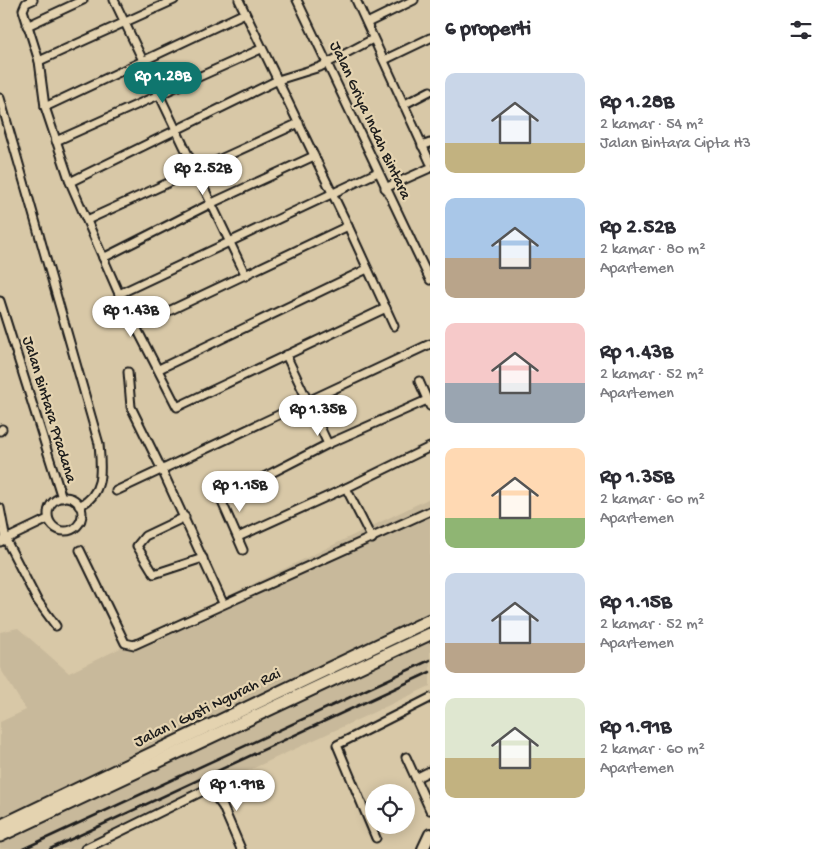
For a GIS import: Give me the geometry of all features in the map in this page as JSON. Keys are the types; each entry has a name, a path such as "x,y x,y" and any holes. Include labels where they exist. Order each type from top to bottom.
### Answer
{"main road":[{"name":"Jalan I Gusti Ngurah Rai","path":"0,836 210,733 430,620"},
{"name":"Jalan I Gusti Ngurah Rai","path":"0,826 430,634"}],"street":[{"path":"33,0 26,3 23,8 39,61 45,107 70,182 119,294 159,369 175,405 180,407 386,308"},
{"path":"27,26 83,0"},
{"path":"114,0 157,94 212,203 246,276"},
{"path":"239,0 394,326"},
{"name":"Jalan Griya Indah Bintara","path":"297,0 430,280"},
{"path":"356,0 430,162"},
{"path":"367,23 414,0"},
{"path":"39,61 168,1"},
{"path":"45,107 245,13"},
{"path":"384,60 430,38"},
{"path":"70,182 278,80 327,64 373,39"},
{"path":"56,141 157,94 261,49"},
{"path":"403,105 430,91"},
{"path":"0,98 99,444 101,464 99,485 91,501 79,506"},
{"path":"86,220 299,123"},
{"path":"422,146 430,143"},
{"path":"103,258 212,203 314,156"},
{"path":"385,188 430,168"},
{"path":"119,294 230,240 378,172"},
{"path":"137,326 348,226"},
{"path":"159,369 367,269"},
{"name":"Jalan Bintara Pradana","path":"0,301 62,498"},
{"path":"116,490 430,344"},
{"path":"286,355 328,444"},
{"path":"128,372 130,407 185,517 223,603"},
{"path":"221,499 328,444 428,403 419,381"},
{"path":"238,537 430,447"},
{"path":"215,486 243,550"},
{"path":"346,488 372,539"},
{"path":"62,498 75,501 79,506 81,517 76,527 71,530 57,530 48,519 50,506 62,498"},
{"path":"0,508 2,537 37,600 56,626"},
{"path":"80,550 125,643 129,645 372,539 430,511"},
{"path":"185,517 144,536 137,546 154,574 203,558"},
{"path":"2,537 48,519"},
{"path":"376,838 337,745 430,698"},
{"path":"406,757 430,810"},
{"path":"416,778 430,771"},
{"path":"85,849 209,788 223,808 242,849"},
{"path":"423,849 430,834"}],"shaded area":[{"path":"430,498 430,620 0,826 0,722 26,710 0,668 0,632 18,628 69,673"},
{"path":"430,634 430,686 80,849 0,849 0,836"}],"railway":[{"path":"23,849 430,660"},
{"path":"50,849 430,672"}]}
